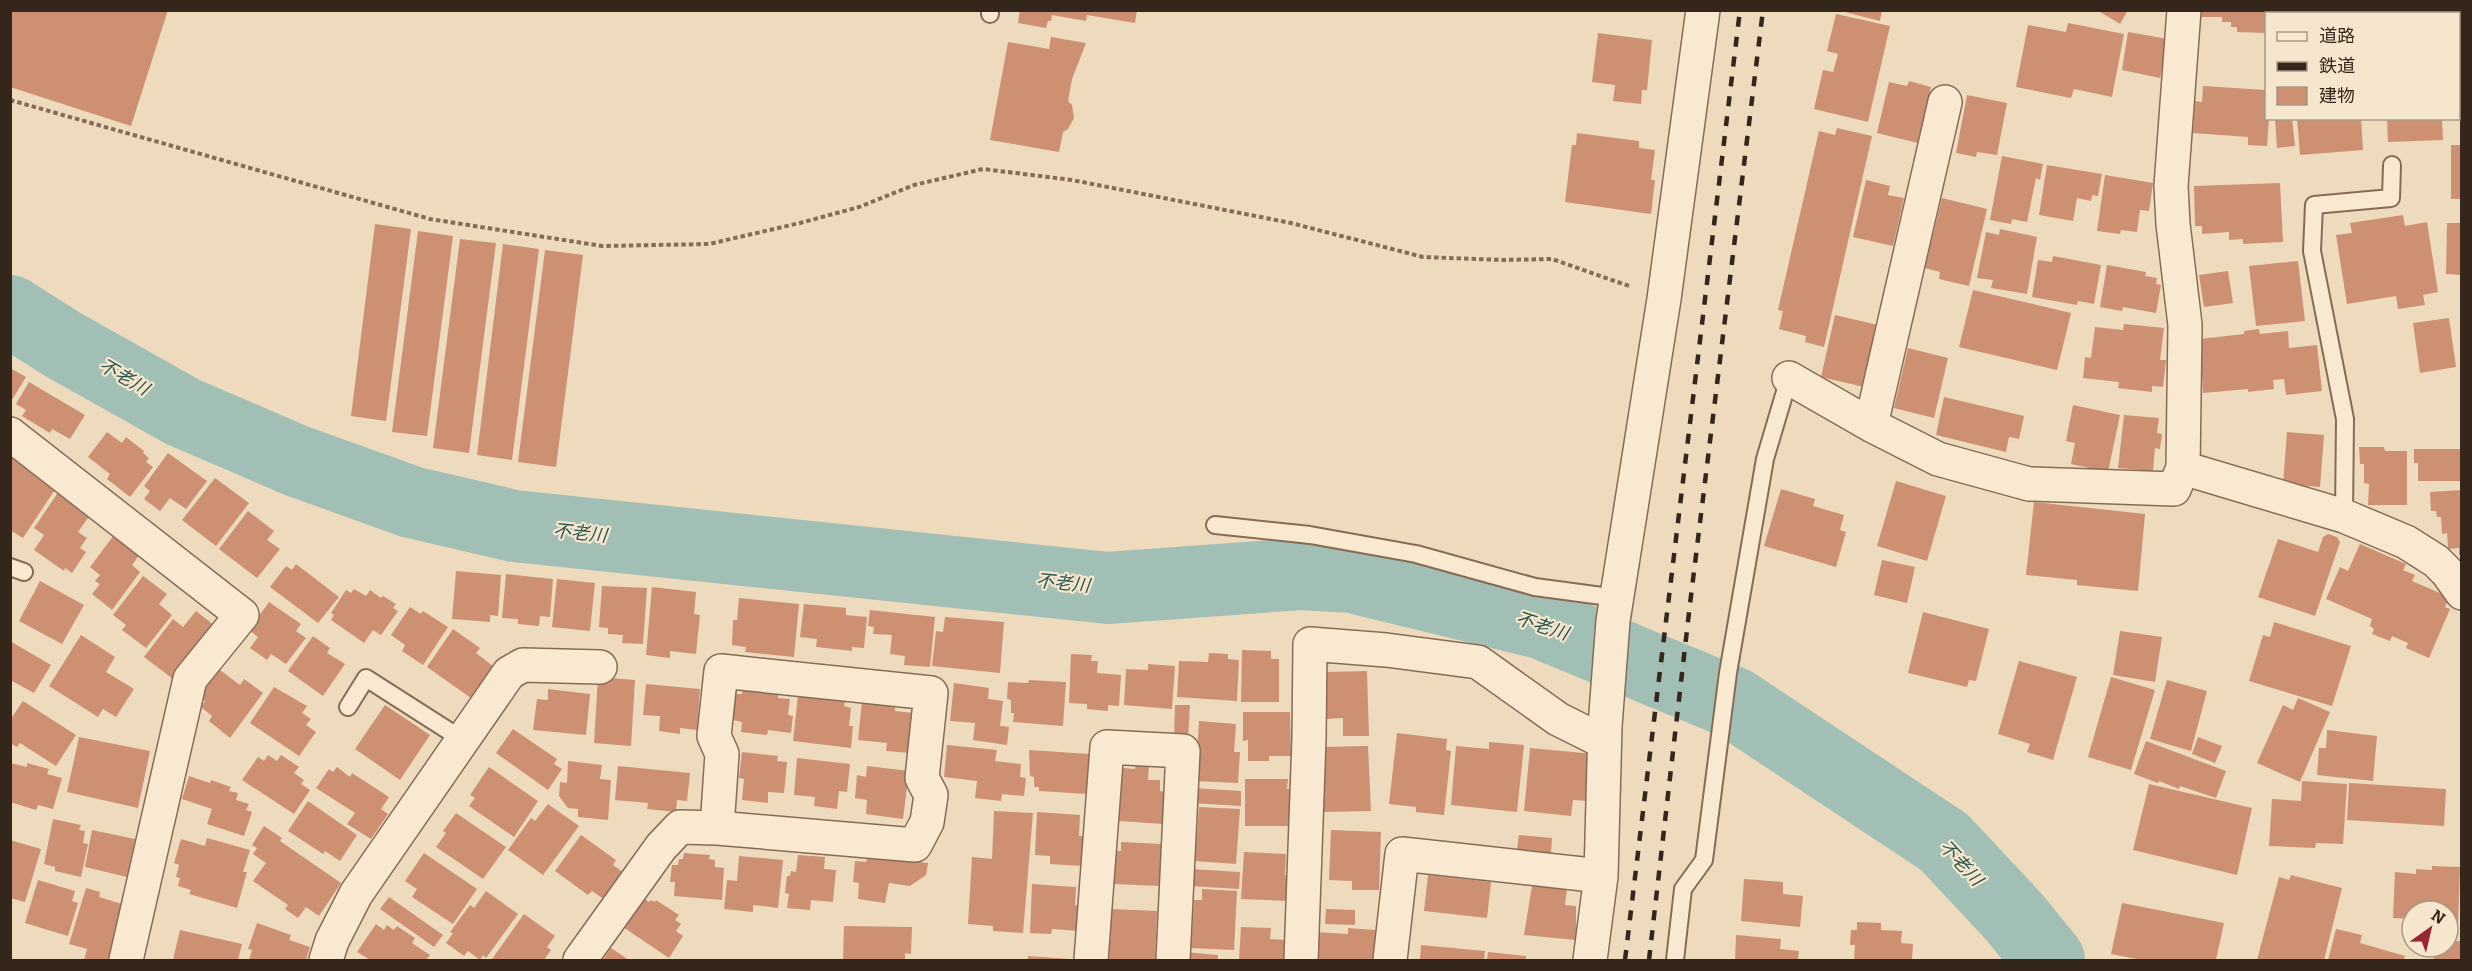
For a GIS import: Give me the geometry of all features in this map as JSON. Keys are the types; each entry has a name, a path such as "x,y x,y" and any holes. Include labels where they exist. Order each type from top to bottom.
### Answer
{"street":[{"path":"1590,960 1601,876 1605,734 1615,610 1664,299 1703,10"},
{"path":"1789,378 1871,425 1938,459 2029,483 2174,489 2183,468 2185,325 2173,224 2171,186 2182,13"},
{"path":"1871,425 1945,102"},
{"path":"10,434 242,615 190,679 126,960"},
{"path":"2183,468 2344,516 2406,542 2436,561 2462,592"},
{"path":"1301,960 1310,644 1386,650 1478,662 1558,718 1605,734"},
{"path":"326,960 332,941 356,894 509,673 523,665 600,667"},
{"path":"580,960 662,847 680,827 717,828 915,845 927,822 931,795 922,778 931,693 721,671 714,736 722,753 717,828"},
{"path":"1091,960 1107,747 1183,751 1173,960"},
{"path":"1390,960 1402,854 1601,876"}],"lane":[{"path":"2344,516 2345,419 2313,251 2314,205 2391,198 2392,165"},
{"path":"1675,960 1683,889 1704,860 1728,673 1765,459 1789,378"},
{"path":"1215,525 1310,536 1416,554 1615,610"},
{"path":"348,706 366,678 463,740"}],"path":[{"path":"10,100 430,219 602,246 709,244 859,207 914,186 983,169 1072,180 1291,223 1423,257 1552,259 1664,299"}],"building":[{"path":"12,10 168,10 131,126 10,87"},
{"path":"1020,10 1137,10 1135,23 1087,15 1086,21 1052,15 1046,28 1018,23"},
{"path":"1837,10 1882,10 1880,21"},
{"path":"2097,10 2128,10 2120,24"},
{"path":"2200,10 2306,10 2306,12 2265,12 2265,33 2237,32 2237,27 2231,27 2231,22 2222,22 2222,17 2200,17"},
{"path":"2384,10 2439,10 2439,12 2384,12"},
{"path":"1836,14 1890,26 1868,122 1814,109 1823,70 1833,72 1838,54 1827,51"},
{"path":"2068,23 2124,34 2112,97 2074,89 2071,98 2016,87 2028,25 2066,32"},
{"path":"2128,32 2168,39 2160,78 2122,70"},
{"path":"1598,33 1652,40 1647,90 1642,90 1641,104 1613,101 1615,85 1592,82"},
{"path":"1051,37 1086,43 1072,79 1068,101 1072,105 1074,118 1068,129 1063,132 1059,152 990,140 1008,42 1049,49"},
{"path":"1909,81 1931,87 1918,143 1877,133 1889,82 1907,86"},
{"path":"2203,86 2265,90 2265,120 2269,120 2267,146 2248,145 2248,137 2193,133 2195,101 2202,102"},
{"path":"1967,95 2007,103 1997,155 1977,152 1976,157 1956,153"},
{"path":"2275,120 2292,120 2295,146 2277,148"},
{"path":"2297,120 2361,120 2363,150 2300,155"},
{"path":"2387,120 2442,120 2443,140 2388,142"},
{"path":"1837,128 1872,136 1824,347 1805,342 1806,336 1779,329 1783,311 1778,310 1819,131 1835,135"},
{"path":"1577,133 1639,141 1639,148 1655,150 1651,180 1655,180 1651,214 1565,202 1572,145 1576,145"},
{"path":"2451,145 2462,145 2462,199 2451,199"},
{"path":"2002,156 2043,164 2040,180 2036,178 2027,222 2012,219 2011,224 1990,220"},
{"path":"2047,165 2102,174 2098,196 2092,195 2091,201 2077,198 2073,221 2039,215"},
{"path":"2105,175 2153,183 2149,211 2140,210 2137,232 2121,230 2120,234 2097,231"},
{"path":"1866,180 1890,186 1888,195 1904,198 1893,246 1853,237"},
{"path":"2280,183 2283,242 2243,244 2243,239 2229,240 2229,232 2202,234 2202,226 2195,226 2194,186"},
{"path":"1942,198 1987,209 1969,286 1939,279 1940,272 1925,268"},
{"path":"2403,215 2405,226 2427,222 2438,292 2423,295 2425,305 2398,309 2396,296 2347,304 2336,235 2352,233 2350,223"},
{"path":"2447,223 2462,223 2462,275 2446,274"},
{"path":"375,224 411,229 386,421 351,416"},
{"path":"2000,229 2037,237 2027,294 1991,288 1993,280 1977,278 1986,232 1999,235"},
{"path":"418,231 453,236 427,436 392,432"},
{"path":"460,239 496,243 469,453 433,448"},
{"path":"503,244 539,249 512,460 477,455"},
{"path":"545,250 583,255 556,467 518,462"},
{"path":"2053,256 2101,265 2094,304 2078,301 2077,305 2032,297 2038,260 2052,262"},
{"path":"2298,261 2305,321 2256,326 2249,266"},
{"path":"2107,265 2146,272 2145,276 2157,278 2156,284 2161,285 2156,313 2123,307 2122,311 2100,307"},
{"path":"2228,271 2233,303 2204,307 2199,275"},
{"path":"1973,290 2071,313 2057,370 1959,347"},
{"path":"1835,315 1878,325 1864,387 1821,377"},
{"path":"2449,318 2456,367 2420,373 2413,323"},
{"path":"2124,324 2164,328 2160,360 2166,360 2163,387 2152,386 2152,392 2118,388 2119,382 2083,378 2085,357 2091,358 2095,327 2123,330"},
{"path":"2259,329 2260,334 2288,331 2289,348 2317,345 2322,391 2286,395 2284,379 2273,380 2274,389 2203,393 2200,339 2244,334 2244,331"},
{"path":"1908,348 1948,358 1934,418 1894,408"},
{"path":"10,368 26,377 10,403"},
{"path":"29,382 85,415 70,439 52,429 50,433 22,416 26,410 16,404"},
{"path":"1944,397 2024,416 2019,439 2009,437 2006,452 1936,435"},
{"path":"2073,405 2120,415 2108,472 2071,464 2075,443 2066,441"},
{"path":"2124,415 2159,418 2157,433 2162,434 2160,449 2155,448 2153,471 2118,468"},
{"path":"107,432 122,443 126,437 144,451 143,453 149,458 146,462 153,467 130,497 107,479 110,474 88,457"},
{"path":"2287,432 2324,435 2320,487 2283,484"},
{"path":"2359,447 2384,447 2385,451 2407,451 2407,505 2368,505 2369,484 2364,483 2364,464 2360,464"},
{"path":"2414,449 2462,449 2462,481 2418,481 2418,463 2414,463"},
{"path":"168,453 207,481 186,509 170,498 160,511 144,499 150,491 144,486"},
{"path":"10,454 58,485 23,538 10,530"},
{"path":"215,478 249,503 216,546 182,520"},
{"path":"1896,481 1946,496 1927,561 1877,546"},
{"path":"61,488 90,515 78,532 87,538 80,548 86,552 72,573 65,568 64,571 34,550 44,535 34,528"},
{"path":"1781,489 1815,499 1813,506 1844,515 1840,530 1846,532 1836,567 1764,546"},
{"path":"2462,490 2462,555 2459,555 2459,548 2448,549 2447,533 2442,534 2441,517 2437,517 2436,511 2431,511 2430,492"},
{"path":"2034,502 2145,514 2138,591 2077,585 2077,580 2026,575"},
{"path":"248,511 274,531 267,540 280,549 257,578 219,549"},
{"path":"2328,534 2337,537 2340,542 2315,616 2258,597 2278,539 2318,552 2323,537"},
{"path":"114,535 140,554 132,565 140,572 112,610 92,594 100,584 95,581 100,575 90,567"},
{"path":"2360,544 2406,564 2403,570 2415,575 2412,581 2449,597 2445,607 2450,609 2429,658 2406,648 2408,643 2392,636 2390,641 2372,634 2374,629 2370,626 2372,619 2326,599 2340,567 2348,571"},
{"path":"1882,560 1915,567 1907,603 1874,595"},
{"path":"296,564 339,597 318,623 270,587 286,566 292,570"},
{"path":"456,571 501,575 498,616 490,615 490,622 452,619"},
{"path":"506,574 553,579 550,617 540,616 539,626 518,624 518,619 502,618"},
{"path":"143,576 167,594 159,604 172,615 146,648 122,630 126,625 113,615"},
{"path":"557,579 595,583 590,631 552,627"},
{"path":"40,581 84,605 62,644 19,621"},
{"path":"602,586 647,588 643,644 622,643 623,635 608,634 608,628 599,627"},
{"path":"652,587 696,592 694,614 700,615 696,654 670,651 670,658 646,655"},
{"path":"354,589 366,596 370,590 381,598 383,596 396,604 393,608 398,611 381,635 373,630 364,643 331,620 334,615 331,613 346,590 351,593"},
{"path":"739,598 799,604 794,657 745,652 746,647 732,645 733,620 737,620"},
{"path":"269,602 301,624 296,631 306,638 286,664 271,654 267,660 250,648 258,637 249,630"},
{"path":"804,604 846,608 846,615 867,617 864,648 852,647 852,651 816,647 817,639 800,637"},
{"path":"410,607 421,614 423,611 448,627 423,665 402,651 405,645 391,635"},
{"path":"870,610 935,617 930,667 904,665 905,656 890,654 892,635 873,634 874,627 868,626"},
{"path":"196,611 215,626 173,679 144,657 173,619 183,627"},
{"path":"1923,612 1989,629 1976,681 1969,680 1967,687 1908,673"},
{"path":"945,617 1004,622 1000,673 932,666 936,631 943,632"},
{"path":"2274,622 2351,646 2332,706 2249,681 2263,635 2270,637"},
{"path":"453,629 480,648 476,653 493,666 471,698 427,667"},
{"path":"2120,631 2162,637 2155,682 2113,675"},
{"path":"81,635 115,657 106,672 134,689 116,717 103,709 98,717 49,686"},
{"path":"313,636 330,648 327,653 345,664 323,696 288,671"},
{"path":"10,641 51,665 34,693 10,680"},
{"path":"1242,650 1271,651 1271,659 1279,659 1279,702 1241,702"},
{"path":"1209,653 1228,654 1228,659 1239,660 1237,701 1177,697 1179,661 1208,662"},
{"path":"1071,654 1092,655 1091,661 1098,661 1097,673 1121,675 1119,706 1108,705 1108,711 1087,709 1087,704 1069,703"},
{"path":"2019,661 2077,677 2053,760 2027,752 2030,744 1998,734"},
{"path":"1148,664 1175,666 1172,709 1124,705 1126,669 1148,670"},
{"path":"220,670 240,685 244,679 263,693 230,738 209,721 212,716 201,707 205,701 200,694"},
{"path":"1367,671 1369,736 1343,736 1343,718 1326,719 1325,672"},
{"path":"598,677 635,680 631,746 594,743"},
{"path":"2111,677 2155,690 2131,770 2088,757"},
{"path":"1029,680 1066,682 1063,726 1013,722 1014,713 1011,713 1011,700 1007,699 1008,682 1028,683"},
{"path":"2167,680 2207,691 2191,751 2150,739"},
{"path":"954,683 989,688 988,699 1003,701 1000,726 1009,727 1007,745 973,740 975,723 950,721"},
{"path":"646,684 700,689 697,730 680,728 680,734 659,731 660,716 643,715"},
{"path":"274,687 307,706 302,713 311,719 306,725 316,732 299,756 250,723"},
{"path":"743,688 778,693 778,698 790,699 788,715 793,716 791,733 768,730 767,735 741,732 742,722 733,720 736,694 742,694"},
{"path":"548,689 590,694 586,735 533,730 537,699 548,700"},
{"path":"798,695 846,696 844,706 851,708 849,726 853,726 851,748 793,741"},
{"path":"2298,698 2330,712 2300,782 2257,763 2283,705 2293,710"},
{"path":"23,701 76,735 56,766 20,743 17,747 10,743 10,720"},
{"path":"862,701 895,705 895,711 914,713 910,753 886,751 887,743 858,740"},
{"path":"385,705 430,735 400,780 355,749"},
{"path":"1175,705 1190,705 1188,738 1174,738"},
{"path":"1243,712 1290,712 1291,756 1269,756 1269,761 1248,761 1248,740 1243,741"},
{"path":"1199,721 1236,724 1234,752 1240,752 1238,783 1195,781"},
{"path":"513,729 557,759 554,764 562,769 548,790 496,753"},
{"path":"2327,730 2377,736 2373,781 2317,775 2319,748 2326,748"},
{"path":"1397,733 1447,739 1446,750 1451,751 1444,815 1416,812 1416,807 1389,804"},
{"path":"79,737 150,751 138,808 67,792"},
{"path":"2198,737 2222,746 2215,763 2192,754"},
{"path":"2146,741 2226,771 2216,798 2180,786 2179,789 2159,781 2158,783 2134,774"},
{"path":"1489,742 1524,745 1517,812 1451,805 1456,746 1489,749"},
{"path":"947,745 997,750 995,761 1021,764 1020,777 1026,778 1024,796 1002,794 1001,801 975,798 977,781 944,777"},
{"path":"1368,746 1371,811 1323,812 1321,747"},
{"path":"1530,748 1594,754 1589,801 1573,800 1571,816 1524,811"},
{"path":"1029,750 1089,754 1087,794 1039,791 1039,787 1034,787 1034,777 1030,776"},
{"path":"742,752 778,756 777,761 787,762 784,793 768,792 768,803 742,800 744,779 739,778"},
{"path":"268,755 277,761 281,755 299,767 294,773 304,780 301,784 310,790 294,814 242,780 258,757 264,761"},
{"path":"797,758 850,764 847,792 839,791 837,809 814,806 815,797 794,795"},
{"path":"568,761 602,765 600,779 611,780 608,820 578,817 578,809 568,808 559,796 560,782 567,783"},
{"path":"11,763 27,767 27,763 49,769 47,774 62,778 53,809 38,805 36,810 10,802"},
{"path":"1136,763 1149,764 1148,780 1160,780 1160,791 1166,792 1163,824 1119,821 1123,768 1135,769"},
{"path":"618,766 690,773 687,801 677,800 676,812 647,809 648,803 615,800"},
{"path":"867,766 909,771 903,819 866,814 867,800 855,798 857,775 866,777"},
{"path":"337,767 350,777 352,773 389,797 381,809 388,814 371,839 347,824 355,813 316,788 329,769 333,772"},
{"path":"489,767 538,801 514,837 469,806 475,798 470,795"},
{"path":"189,776 231,787 229,791 238,793 236,800 249,804 246,810 252,812 244,836 207,824 212,809 182,799"},
{"path":"1245,779 1288,779 1287,789 1292,789 1292,826 1245,826"},
{"path":"2302,781 2347,784 2343,844 2316,843 2315,848 2269,846 2272,799 2301,801"},
{"path":"2349,783 2446,789 2444,826 2347,820"},
{"path":"2149,784 2252,808 2237,875 2133,850"},
{"path":"1192,788 1241,791 1241,806 1191,803"},
{"path":"308,801 357,835 340,861 325,851 323,854 288,831"},
{"path":"548,804 579,826 543,875 508,850 531,818 535,821"},
{"path":"1199,807 1240,809 1236,864 1195,861"},
{"path":"994,811 1033,813 1023,933 993,931 993,926 968,924 972,857 992,859"},
{"path":"1037,812 1080,815 1079,836 1085,836 1083,866 1050,864 1050,856 1035,855"},
{"path":"456,813 506,847 483,879 436,847 446,833 443,831"},
{"path":"53,819 81,825 79,830 85,831 83,843 88,844 81,877 55,871 55,867 44,864"},
{"path":"264,826 282,838 280,841 341,883 319,916 306,907 298,918 285,909 288,905 253,881 266,863 253,854 257,848 252,845"},
{"path":"92,830 135,839 127,877 85,867"},
{"path":"1331,830 1381,832 1379,890 1352,890 1352,881 1329,880"},
{"path":"581,835 616,860 613,865 624,873 605,900 592,891 588,895 555,871"},
{"path":"1519,835 1552,838 1551,853 1517,849"},
{"path":"207,838 250,850 243,872 247,872 237,908 189,894 191,890 178,886 180,878 176,877 179,865 174,863 181,839 205,846"},
{"path":"10,840 41,849 25,902 10,898"},
{"path":"1121,842 1162,844 1160,886 1113,884 1115,851 1121,851"},
{"path":"1244,852 1286,854 1285,875 1291,876 1290,901 1241,899"},
{"path":"424,853 477,889 453,924 412,897 417,889 405,881"},
{"path":"684,853 710,855 709,859 715,860 715,867 724,868 722,900 674,896 675,882 670,882 672,865 678,865"},
{"path":"798,855 825,857 824,869 836,870 833,902 811,900 810,910 787,908 789,894 785,893 787,876 790,876 791,871 796,872"},
{"path":"739,856 783,860 778,908 753,905 753,912 724,909 727,880 737,881"},
{"path":"867,856 928,863 926,875 910,886 889,883 885,903 858,899 859,883 853,882 855,861 866,862"},
{"path":"2432,866 2460,867 2459,899 2400,899 2400,918 2393,918 2395,872 2416,874 2416,869 2432,870"},
{"path":"1190,869 1240,872 1239,889 1189,886"},
{"path":"1428,875 1491,882 1487,918 1424,911"},
{"path":"2291,875 2342,888 2324,960 2257,960 2279,877 2289,880"},
{"path":"1744,879 1783,882 1783,894 1803,896 1800,927 1741,921"},
{"path":"38,880 75,891 72,901 78,903 68,936 25,923"},
{"path":"1032,884 1076,887 1075,905 1081,906 1079,931 1052,929 1051,934 1030,933"},
{"path":"1532,886 1567,889 1565,905 1576,906 1576,940 1524,935"},
{"path":"86,888 100,892 99,897 122,904 117,918 122,920 109,960 84,960 87,949 69,944"},
{"path":"1202,889 1237,891 1234,950 1191,948 1194,900 1202,900"},
{"path":"486,891 518,914 486,958 483,955 480,960 468,951 464,956 446,943 453,933 450,932 470,905 474,908"},
{"path":"389,897 443,935 434,947 380,909"},
{"path":"643,898 649,902 656,900 679,915 675,920 681,924 676,931 683,936 669,958 623,927"},
{"path":"2122,903 2224,923 2216,960 2142,960 2111,954"},
{"path":"1112,909 1157,911 1155,960 1109,959"},
{"path":"1326,909 1355,910 1355,925 1325,924"},
{"path":"524,914 555,936 547,947 551,950 544,960 492,959"},
{"path":"1857,922 1881,923 1881,930 1902,931 1901,943 1913,944 1912,960 1854,960 1855,945 1850,945 1851,930 1857,930"},
{"path":"257,923 291,935 289,940 310,947 306,960 249,960 252,950 248,949"},
{"path":"376,924 384,930 387,925 394,930 397,926 415,938 412,943 430,955 426,960 370,960 357,952"},
{"path":"844,926 912,927 911,954 905,953 905,960 843,960"},
{"path":"1241,927 1271,928 1270,939 1285,940 1284,960 1239,960"},
{"path":"1348,928 1375,930 1374,960 1314,960 1316,932 1348,934"},
{"path":"2336,929 2362,935 2360,943 2400,955 2400,959 2404,959 2404,960 2328,960"},
{"path":"180,930 242,944 238,960 173,960"},
{"path":"1736,935 1781,939 1780,949 1799,951 1798,960 1735,960"},
{"path":"2460,941 2462,941 2462,960 2434,960 2460,959"},
{"path":"1421,945 1485,951 1484,960 1420,960"},
{"path":"611,948 629,960 603,960"},
{"path":"1185,952 1218,955 1218,960 1185,960"},
{"path":"1488,952 1526,956 1526,960 1487,960"},
{"path":"1028,956 1070,959 1070,960 1028,960"}],"waterway":[{"name":"不老川","path":"10,311 62,344 183,412 297,461 411,502 514,526 1108,588 1301,574 1352,577 1541,623 1734,703 1944,842 2015,918 2049,960"}],"railway":[{"path":"1625,960 1740,10"},
{"path":"1649,960 1763,10"}]}
